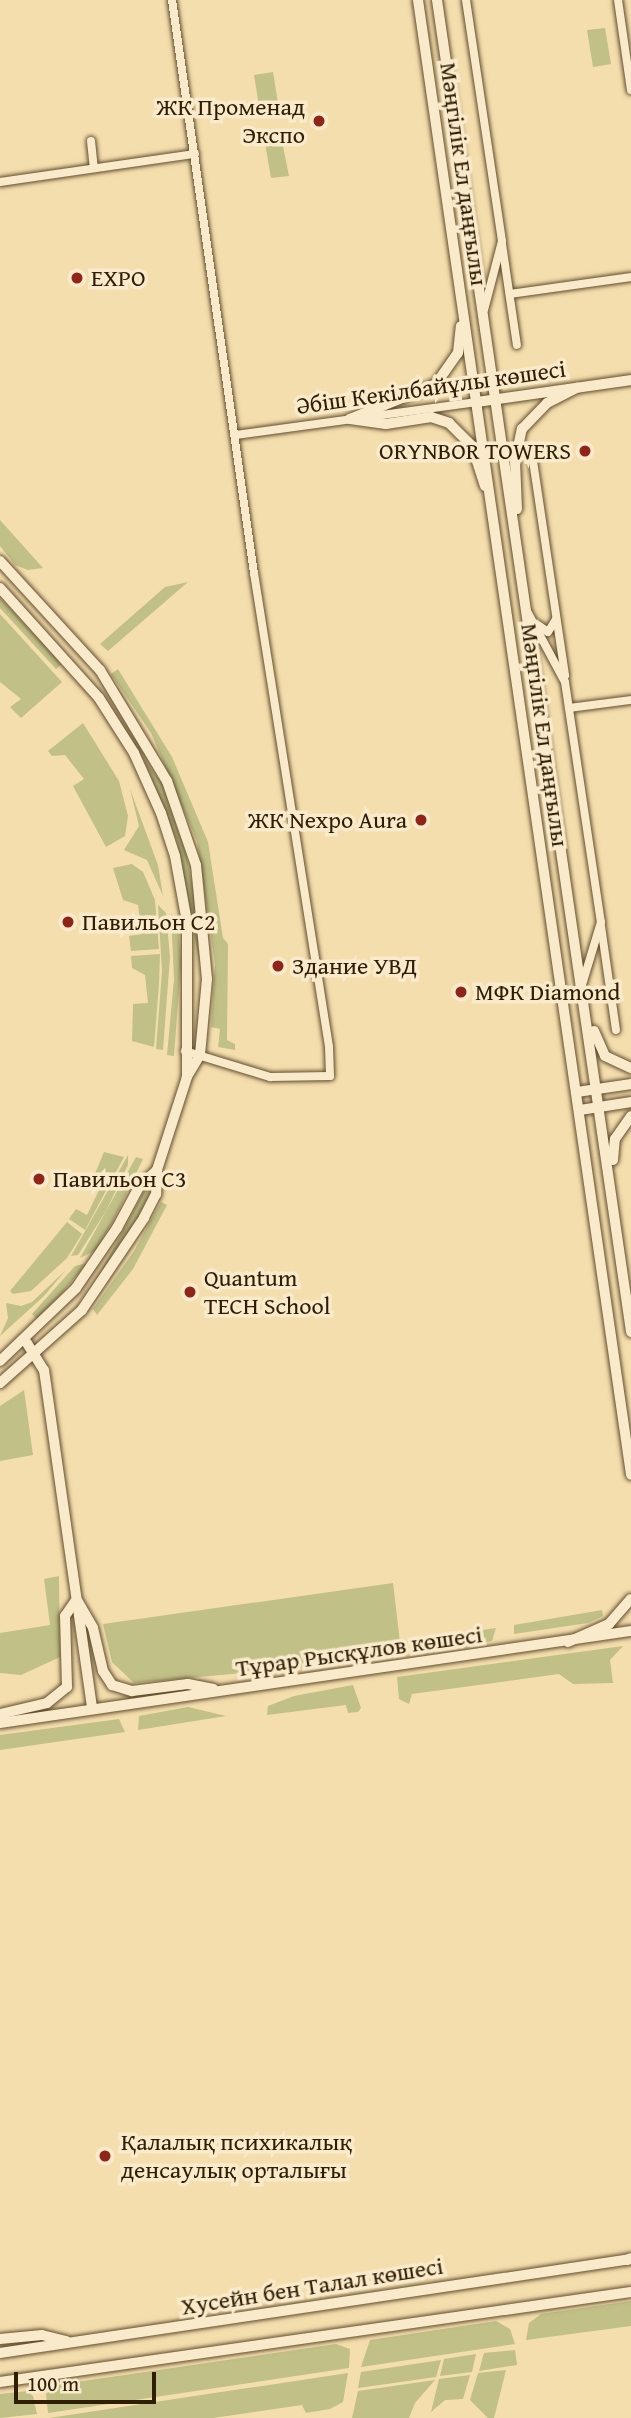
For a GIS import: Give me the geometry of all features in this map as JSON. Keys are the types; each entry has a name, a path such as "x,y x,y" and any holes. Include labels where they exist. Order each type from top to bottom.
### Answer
{"main road":[{"name":"Мәңгілік Ел даңғылы","path":"418,0 631,1475"},
{"name":"Мәңгілік Ел даңғылы","path":"438,0 631,1332"},
{"path":"350,419 441,379 457,353 463,309"},
{"path":"518,557 515,461 522,429 547,403 577,388"},
{"path":"350,419 386,424 431,417 449,423 466,437 489,493"},
{"path":"582,992 605,1056 631,1069"},
{"path":"613,1208 612,1151 621,1127 631,1116"},
{"path":"568,1642 609,1624 631,1600"}],"street":[{"path":"172,0 329,1047 330,1076 270,1077 185,1051"},
{"path":"466,0 517,345"},
{"path":"618,0 631,90"},
{"path":"91,141 94,168"},
{"path":"0,181 195,154"},
{"path":"483,312 502,241"},
{"path":"509,294 631,277"},
{"name":"Әбіш Кекілбайұлы көшесі","path":"236,435 631,380"},
{"path":"532,454 617,1030"},
{"path":"0,561 100,670 147,741 177,802 196,865 205,930 206,1001 200,1055 187,1077 157,1170 156,1194 109,1276 37,1354 0,1383"},
{"path":"0,588 99,698 137,760 161,813 175,856 187,922 190,998 185,1051 187,1077"},
{"path":"526,608 544,631 552,630 556,619"},
{"path":"526,608 565,682"},
{"path":"569,708 631,700"},
{"path":"582,992 601,922"},
{"path":"577,1092 631,1084"},
{"path":"579,1110 631,1102"},
{"path":"0,1361 25,1340 89,1272 139,1186 157,1170"},
{"path":"25,1340 37,1354 44,1370 92,1709"},
{"path":"76,1600 93,1628 103,1671 112,1685 132,1691 188,1684 225,1691"},
{"path":"0,1714 47,1703 67,1687 70,1670 65,1616 76,1600"},
{"name":"Тұрар Рысқұлов көшесі","path":"0,1725 92,1709 631,1631"},
{"name":"Хусейн бен Талал көшесі","path":"0,2353 630,2259"},
{"name":"Хусейн бен Талал көшесі","path":"0,2382 631,2292"},
{"path":"0,2339 42,2335 73,2343"}],"green space":[{"path":"605,28 611,64 593,67 587,30"},
{"path":"273,72 279,109 260,112 254,75"},
{"path":"282,141 289,176 271,178 265,143"},
{"path":"0,520 43,568 28,570 15,565 0,546"},
{"path":"188,582 108,651 100,644 165,587"},
{"path":"0,598 62,664 56,669 0,608"},
{"path":"0,614 62,682 21,718 10,707 21,699 0,682"},
{"path":"118,669 172,757 208,842 223,938 228,944 227,1040 235,1044 235,1050 218,1047 220,1029 211,1027 215,964 197,841 151,733 111,674"},
{"path":"83,723 119,781 128,816 125,836 106,847 73,786 84,779 65,755 52,756 48,751"},
{"path":"143,757 162,784 186,854 197,910 199,961 177,841"},
{"path":"130,789 158,865 163,896 147,860 124,850 139,826"},
{"path":"132,864 143,872 155,900 159,949 131,951 129,936 142,934 138,905 123,900 113,868"},
{"path":"158,905 166,913 170,957 163,1050 156,1049 162,971"},
{"path":"171,913 178,926 181,963 174,1056 167,1055 174,979"},
{"path":"160,954 154,1047 132,1041 133,1004 148,1003 145,975 132,968 131,956"},
{"path":"104,1152 124,1157 85,1230 69,1219 76,1209 87,1215 101,1186 94,1176"},
{"path":"128,1155 128,1165 106,1211 78,1255 71,1256"},
{"path":"136,1157 143,1159 113,1221 95,1251 80,1258"},
{"path":"146,1188 151,1191 138,1217 96,1280"},
{"path":"161,1202 167,1205 133,1269 97,1315 93,1309 134,1251"},
{"path":"67,1222 82,1234 67,1258 31,1291 13,1294 10,1291"},
{"path":"87,1263 37,1319 32,1314 75,1266"},
{"path":"66,1270 44,1296 0,1336 8,1318 6,1303 21,1306 32,1302"},
{"path":"24,1390 33,1455 0,1461 0,1406"},
{"path":"59,1576 60,1657 21,1675 0,1673 0,1633 50,1625 44,1579"},
{"path":"393,1583 400,1642 409,1641 405,1652 324,1657 307,1667 134,1683 112,1662 103,1624"},
{"path":"602,1610 603,1616 588,1623 514,1634 514,1625"},
{"path":"496,1628 492,1641 431,1650 424,1648 422,1639"},
{"path":"623,1646 610,1660 613,1683 573,1684 559,1674 412,1694 409,1704 399,1699 397,1677"},
{"path":"353,1685 361,1708 358,1712 348,1713 346,1705 267,1715 268,1706 294,1696"},
{"path":"188,1707 226,1716 138,1730 139,1716"},
{"path":"119,1719 125,1732 0,1750 0,1735"},
{"path":"631,2301 631,2326 526,2340 529,2323 541,2314"},
{"path":"496,2321 510,2329 515,2344 361,2367 370,2340"},
{"path":"336,2344 350,2349 349,2368 48,2413 46,2394 56,2385"},
{"path":"515,2350 517,2365 479,2371 484,2353"},
{"path":"476,2354 472,2372 440,2376 444,2359"},
{"path":"441,2360 436,2377 358,2388 361,2372"},
{"path":"506,2370 494,2418 488,2418 470,2400 478,2373"},
{"path":"348,2373 343,2402 330,2409 306,2413 302,2405 213,2418 49,2418"},
{"path":"470,2375 463,2399 445,2400 431,2412 439,2379"},
{"path":"435,2380 415,2403 409,2418 352,2418 358,2391"},
{"path":"27,2391 33,2396 37,2414 0,2418 0,2394"}],"place":[{"name":"ЖК Променад Экспо","path":"319,121"},
{"name":"EXPO","path":"77,278"},
{"name":"ORYNBOR TOWERS","path":"585,451"},
{"name":"ЖК Nexpo Aura","path":"421,820"},
{"name":"Павильон С2","path":"68,922"},
{"name":"Здание УВД","path":"278,966"},
{"name":"МФК Diamond","path":"461,992"},
{"name":"Павильон С3","path":"39,1179"},
{"name":"Quantum TECH School","path":"190,1292"},
{"name":"Қалалық психикалық денсаулық орталығы","path":"105,2156"}]}
